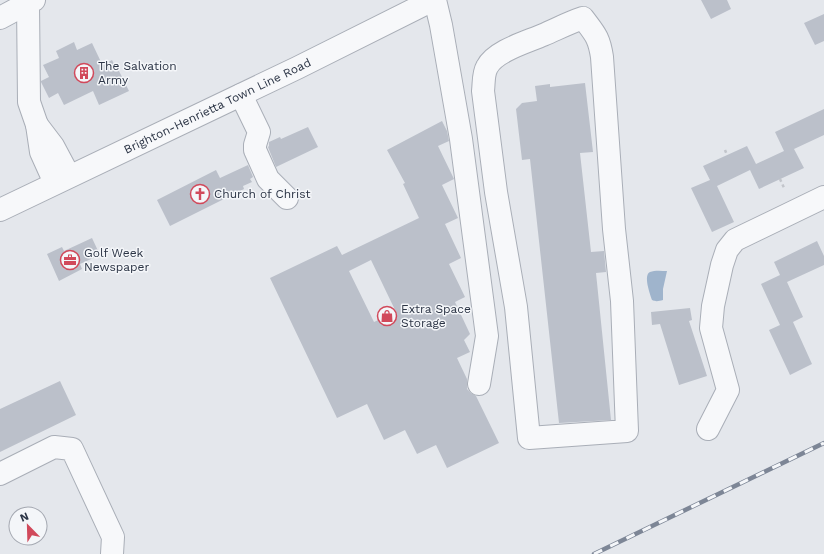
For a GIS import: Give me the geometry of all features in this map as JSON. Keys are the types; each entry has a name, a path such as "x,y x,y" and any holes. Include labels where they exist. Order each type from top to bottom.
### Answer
{"street":[{"name":"Brighton-Henrietta Town Line Road","path":"0,210 241,95 434,0"},
{"path":"434,0 441,22 461,138 487,336 479,384"},
{"path":"0,18 31,2 29,102 37,125 41,152 62,180"},
{"path":"585,9 600,43 602,57 614,229 622,301 627,431 530,438 516,307 496,192 483,91 484,77 487,66 494,58 511,48 565,24 585,9"},
{"path":"241,95 259,132 255,150 268,179 287,198"},
{"path":"708,429 728,390 712,328 713,306 727,250 735,240 824,197"},
{"path":"0,474 54,447 72,449 112,537 112,554"}],"path":[{"path":"725,150 727,155"},
{"path":"780,180 785,190"}],"water":[{"path":"654,271 667,271 663,289 663,300 652,300 647,281 648,274"}],"building":[{"path":"701,0 727,0 731,9 711,19"},
{"path":"824,14 824,41 815,45 804,23"},
{"name":"The Salvation Army","path":"74,42 77,50 92,43 101,62 104,61 105,64 112,60 129,91 99,105 93,91 64,105 58,93 49,98 41,82 49,77 43,65 59,58 56,51"},
{"path":"585,83 593,152 580,153 591,252 604,251 606,272 596,273 611,420 559,423 530,159 522,160 516,109 522,103 537,101 535,86 550,84 550,87"},
{"path":"824,109 824,135 794,149 804,168 759,189 750,170 717,186 734,222 712,232 691,188 710,180 703,166 747,146 756,164 784,151 775,132"},
{"path":"442,121 447,131 449,141 438,146 454,179 442,185 458,218 445,224 461,258 449,264 465,297 455,302 470,334 464,340 470,352 457,358 467,379 467,389 476,396 499,443 447,468 436,445 417,454 405,430 384,440 367,404 337,418 270,278 337,246 342,255 419,218 403,184 405,183 387,150","holes":["371,260 396,312 374,322 349,271"]},
{"path":"308,127 318,147 276,167 268,147 269,142 280,137 281,139"},
{"name":"Church of Christ","path":"248,165 253,177 250,179 252,182 243,186 244,189 170,226 157,200 216,170 220,178"},
{"name":"Golf Week Newspaper","path":"92,238 100,255 80,264 82,269 59,281 47,254 62,247 64,251"},
{"path":"817,241 824,256 824,265 787,282 803,317 793,322 812,364 790,375 769,330 780,325 761,284 780,275 774,262"},
{"path":"690,308 692,320 689,321 707,376 679,385 660,324 652,325 651,312"},
{"path":"60,381 76,415 0,452 0,409"}],"railway":[{"path":"594,554 824,443"}],"place":[{"name":"The Salvation Army","path":"84,73"},
{"name":"Church of Christ","path":"200,194"},
{"name":"Golf Week Newspaper","path":"70,260"},
{"name":"Extra Space Storage","path":"387,316"}]}
